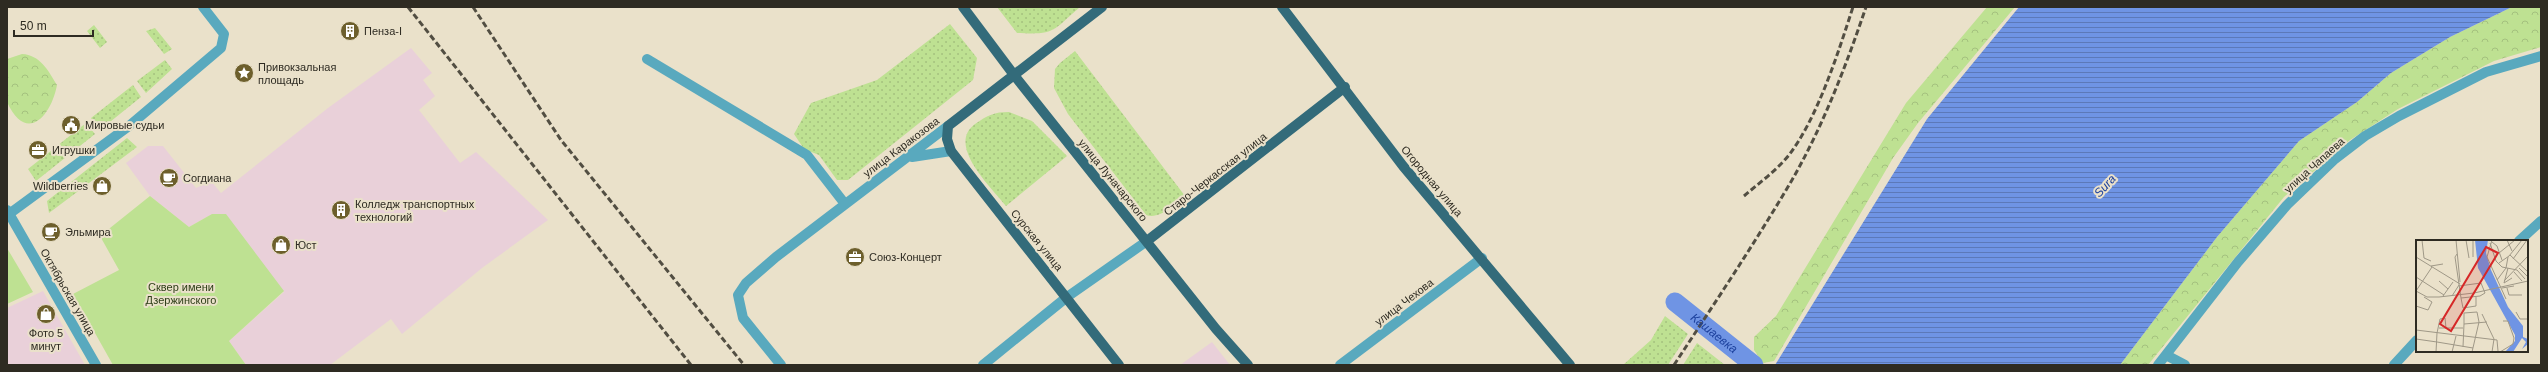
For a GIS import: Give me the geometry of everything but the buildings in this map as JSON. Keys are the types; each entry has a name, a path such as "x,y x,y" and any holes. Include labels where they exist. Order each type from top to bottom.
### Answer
{"main road":[{"name":"улица Луначарского","path":"963,7 1014,75 1248,365"},
{"name":"улица Каракозова","path":"948,126 1102,7"},
{"name":"Огородная улица","path":"1282,7 1345,87 1403,166 1482,258 1570,365"},
{"name":"Старо-Черкасская улица","path":"1147,241 1345,87"},
{"name":"Сурская улица","path":"948,126 947,139 951,151 1119,365"}],"street":[{"path":"8,212 129,126 222,48 224,34 203,7"},
{"name":"улица Чапаева","path":"2158,365 2238,262 2287,205 2335,159 2365,136 2399,116 2479,76 2541,56"},
{"path":"647,59 807,155 845,204"},
{"name":"улица Каракозова","path":"781,365 743,318 738,294 746,283 776,257 908,158 948,126"},
{"path":"908,158 922,154 951,151"},
{"name":"Октябрьская улица","path":"8,212 96,365"},
{"path":"2521,240 2541,221"},
{"name":"Старо-Черкасская улица","path":"983,365 1067,297 1147,241"},
{"name":"улица Чехова","path":"1340,365 1482,258"},
{"path":"2394,365 2416,341"},
{"path":"2166,355 2185,365"}],"shaded area":[{"path":"411,48 432,73 423,80 435,96 419,110 460,163 476,152 548,220 482,268 402,334 391,319 330,365 246,365 229,341 284,292 212,214 189,227 150,196 126,163 148,146 163,146 196,188 211,181 221,193 328,108"},
{"path":"43,291 85,365 7,365 7,308"},
{"path":"1212,342 1230,365 1180,365"}],"green space":[{"path":"997,7 1080,7 1053,30 1039,33 1017,33"},
{"path":"1987,7 2015,7 1918,123 1893,158 1774,361 1763,363 1754,350 1754,337 1776,316 1906,103"},
{"path":"2512,7 2541,7 2541,47 2494,61 2398,109 2350,140 2284,197 2148,365 2120,365 2217,237 2299,141 2357,102 2391,73 2450,37"},
{"path":"950,24 977,58 973,80 848,180 837,180 819,155 804,149 794,134 811,103 877,80"},
{"path":"94,25 107,42 100,48 87,31"},
{"path":"155,28 172,49 164,54 146,31"},
{"path":"1075,51 1185,196 1162,213 1151,216 1146,215 1068,114 1054,88 1055,69"},
{"path":"22,54 39,60 47,69 57,85 54,97 44,116 30,124 22,122 14,115 6,99 7,59"},
{"path":"165,60 172,69 146,93 137,81"},
{"path":"133,85 141,97 100,130 91,118"},
{"path":"1009,112 1032,121 1067,156 1006,206 974,166 968,154 966,143 967,133 975,124 991,115"},
{"path":"86,123 95,134 36,181 28,169"},
{"path":"127,138 137,147 49,213 47,201"},
{"name":"Сквер имени Дзержинского","path":"150,196 189,227 212,214 226,214 284,291 229,341 246,365 113,365 73,294 119,270 100,236"},
{"path":"7,248 33,292 7,304"},
{"path":"1665,316 1688,334 1668,365 1623,365 1651,340"},
{"path":"1697,343 1725,365 1683,365"}],"water":[{"name":"Sura","path":"2019,7 2512,7 2450,37 2391,73 2357,102 2299,141 2217,237 2120,365 1775,365 1927,119"}],"waterway":[{"name":"Кашаевка","path":"1675,302 1754,365"}],"railway":[{"path":"408,7 691,365"},
{"path":"473,7 561,140 744,365"},
{"path":"1744,196 1779,166 1789,155 1799,140 1818,104 1841,44 1853,7"},
{"path":"1674,365 1764,227 1792,180 1824,117 1866,7"}],"place":[{"name":"Пенза-I","path":"350,31"},
{"name":"Привокзальная площадь","path":"244,73"},
{"name":"Мировые судьи","path":"71,125"},
{"name":"Игрушки","path":"38,150"},
{"name":"Согдиана","path":"169,178"},
{"name":"Wildberries","path":"102,186"},
{"name":"Колледж транспортных технологий","path":"341,210"},
{"name":"Эльмира","path":"51,232"},
{"name":"Юст","path":"281,245"},
{"name":"Союз-Концерт","path":"855,257"},
{"name":"Фото 5 минут","path":"46,314"}]}
